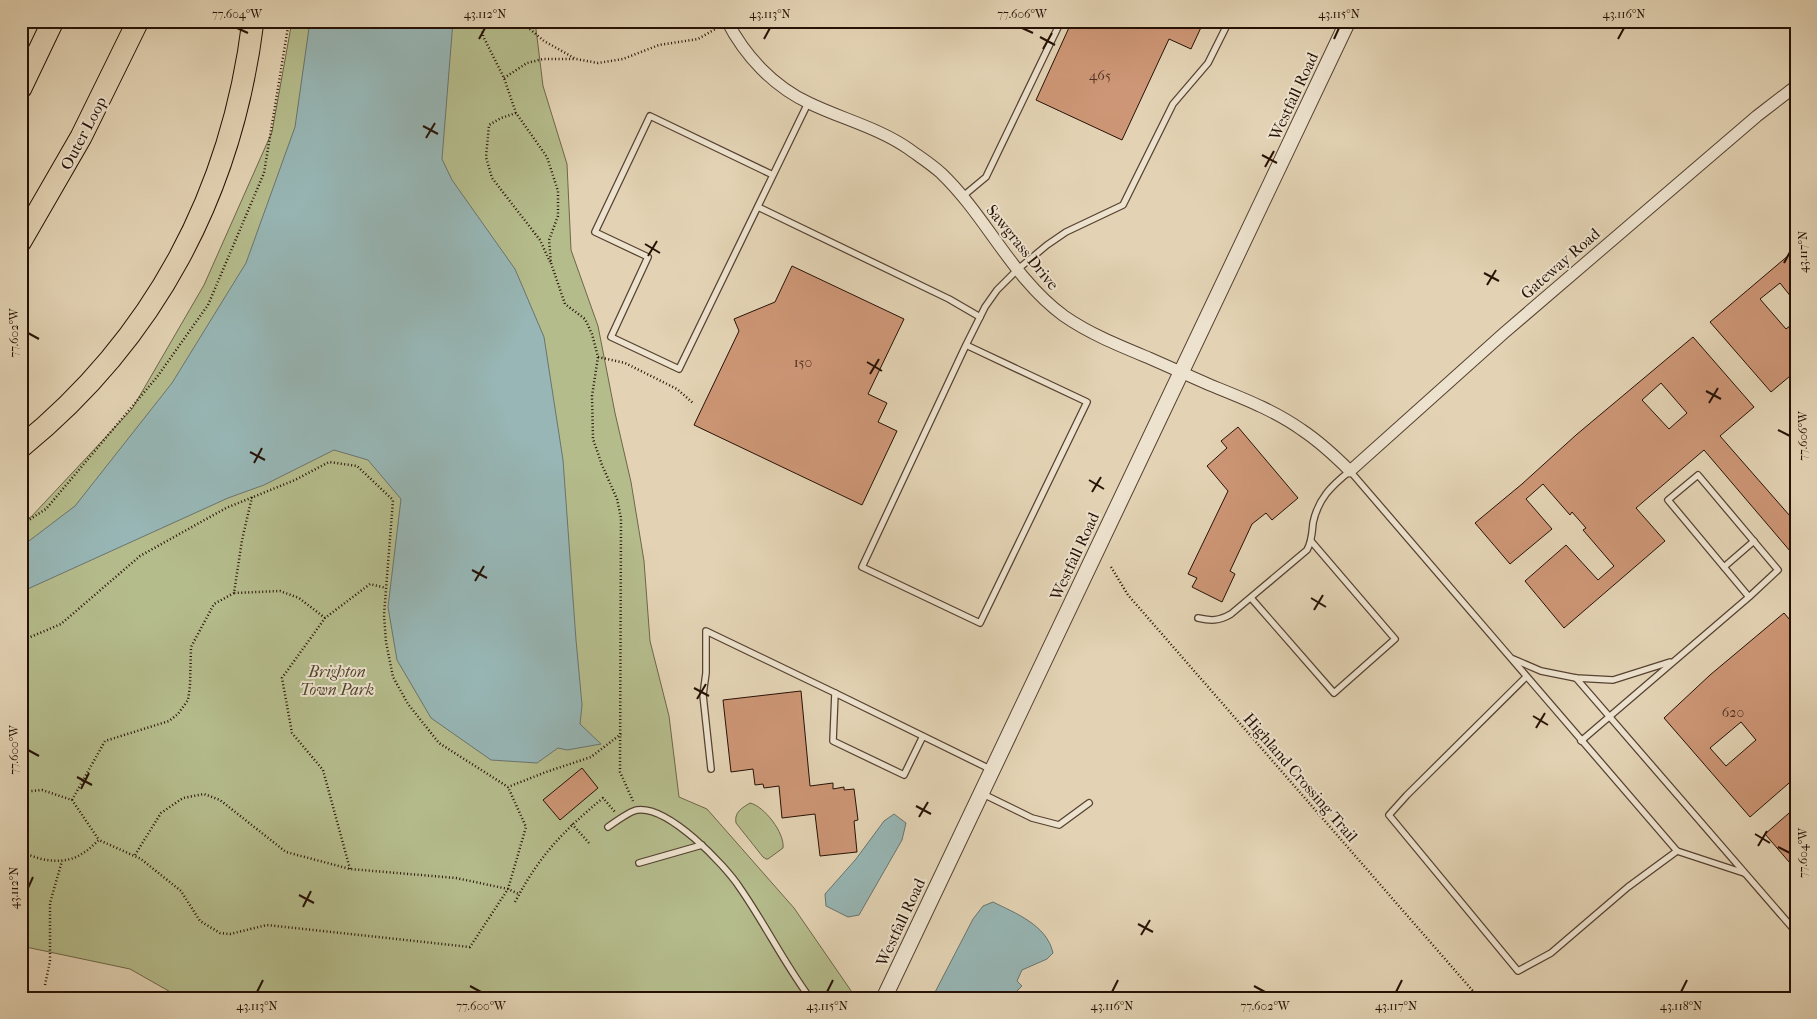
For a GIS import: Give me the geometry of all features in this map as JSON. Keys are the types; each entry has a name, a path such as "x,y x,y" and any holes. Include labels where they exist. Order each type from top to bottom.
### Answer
{"highway":[{"path":"21,88 53,21"},
{"name":"Outer Loop","path":"21,240 81,137 138,21"},
{"path":"21,447 63,411 110,361 140,322 181,256 210,194 229,139 243,82 253,21"}],"street":[{"name":"Westfall Road","path":"884,998 1348,21"},
{"name":"Sawgrass Drive","path":"723,24 764,72 790,93 808,103 884,135 907,148 940,173 962,197 1017,270 1038,294 1066,317 1116,344 1254,403 1301,429 1333,454 1350,471"},
{"name":"Gateway Road","path":"1350,471 1511,326 1757,116 1796,86"}],"lane":[{"path":"962,197 986,177 1061,21"},
{"path":"966,345 1087,402 980,623 862,567 966,345 985,306 997,290 1017,270 1047,245 1066,232 1123,205 1173,104 1208,63 1229,21"},
{"path":"773,175 650,116 595,232 648,257 610,337 680,369 808,103"},
{"path":"758,207 949,299 980,317"},
{"path":"1198,618 1220,620 1231,614 1307,550 1312,541 1317,507 1324,494 1350,471 1677,851 1744,874"},
{"path":"1581,741 1749,597 1778,570 1698,475 1668,500 1749,597"},
{"path":"1251,598 1334,693 1395,639 1312,541"},
{"path":"1724,567 1754,541"},
{"path":"711,769 703,695 706,673 706,631 992,770"},
{"path":"1511,658 1540,671 1576,678 1613,680 1674,661"},
{"path":"1526,676 1407,795 1389,816 1518,971 1550,953 1628,887 1677,851"},
{"path":"1576,678 1796,932"},
{"path":"835,693 833,742 904,775 922,736"},
{"path":"981,793 1032,818 1059,826 1089,803"},
{"path":"608,827 637,810 655,812 674,822 702,845 727,871 740,888 810,998"},
{"path":"639,863 702,845"}],"path":[{"path":"21,525 46,509 157,377 208,306 264,173 289,21"},
{"path":"482,21 483,36 504,78 516,113 547,157 558,191 558,216 549,240 551,263"},
{"path":"523,21 526,26 544,41 576,59"},
{"path":"504,78 527,63 543,58 576,59 598,63 623,60 660,45 698,39 723,24"},
{"path":"516,113 501,118 489,125 486,157 492,178 540,240 551,263 565,304 585,319 592,334 598,358 592,396 593,440 618,499 622,518 620,772 637,810"},
{"path":"598,358 625,363 677,389 693,403"},
{"path":"21,641 61,624 140,556 226,508 295,480 329,462 357,466 393,500 384,615 386,642 393,677 408,704 439,743 508,787 526,827 508,889 470,947 266,925 230,934 220,933 200,921 181,892 135,855 99,840 72,800 42,790 21,792"},
{"path":"234,593 242,540 252,497"},
{"name":"Highland Crossing Trail","path":"1111,567 1128,595 1479,998"},
{"path":"350,869 323,770 292,733 282,678 325,618 370,584 386,588"},
{"path":"72,800 105,741 169,721 178,714 188,700 191,646 214,604 234,593 280,591 299,598 325,618"},
{"path":"508,787 591,757 621,734"},
{"path":"135,855 161,812 183,798 204,794 220,800 286,852 350,869 456,878 508,889 519,894"},
{"path":"515,902 544,853 572,824 603,798 614,810"},
{"path":"572,824 590,843"},
{"path":"21,850 34,858 62,861 82,854 99,840"},
{"path":"45,986 50,961 50,903 62,861"}],"green space":[{"name":"Brighton Town Park","path":"292,21 535,21 543,86 567,164 571,250 598,326 631,482 644,561 650,641 669,716 679,797 707,809 794,908 856,998 181,998 130,969 21,946 21,522 31,517 132,409 204,285 272,132"},
{"path":"750,803 756,805 767,815 781,835 783,848 768,859 763,857 736,823 737,813"}],"water":[{"path":"310,21 453,21 442,159 452,180 515,269 544,337 563,460 582,705 580,724 601,744 567,750 558,748 537,763 491,760 431,718 397,660 388,607 401,499 368,460 334,450 264,485 228,498 21,592 21,547 75,506 172,383 246,263 295,127"},
{"path":"894,814 906,823 902,840 859,915 848,917 826,906 825,894 856,859 884,821"},
{"path":"993,902 1037,927 1050,943 1053,953 1047,959 1022,970 1017,981 1022,986 1010,998 932,998 973,919 983,906"}],"building":[{"path":"1072,21 1204,21 1191,49 1169,39 1122,140 1036,100"},
{"path":"1796,249 1796,303 1780,283 1760,299 1786,329 1796,321 1796,371 1771,392 1710,322"},
{"path":"792,266 904,319 868,394 887,403 878,422 897,431 862,505 694,425 739,331 734,319 775,302"},
{"path":"1693,337 1754,407 1720,436 1790,516 1796,511 1796,558 1704,450 1636,508 1665,541 1564,628 1525,581 1566,545 1598,580 1614,566 1583,530 1586,528 1572,512 1570,515 1543,484 1526,499 1552,529 1510,564 1475,523","holes":["1661,383 1687,413 1669,429 1642,400"]},
{"path":"1238,427 1298,498 1272,520 1266,513 1252,524 1230,571 1235,574 1222,602 1192,587 1197,578 1188,574 1228,491 1207,466 1227,448 1221,441"},
{"path":"1784,613 1796,627 1796,777 1750,817 1664,718 1710,675","holes":["1741,722 1756,740 1726,766 1710,748"]},
{"path":"801,691 810,786 833,783 833,789 844,787 844,790 854,789 858,820 854,821 857,852 820,856 815,814 782,818 779,786 764,788 763,784 755,785 753,769 731,772 723,700"},
{"path":"582,768 598,788 560,820 543,800"},
{"path":"1796,807 1796,870 1765,834"}]}
